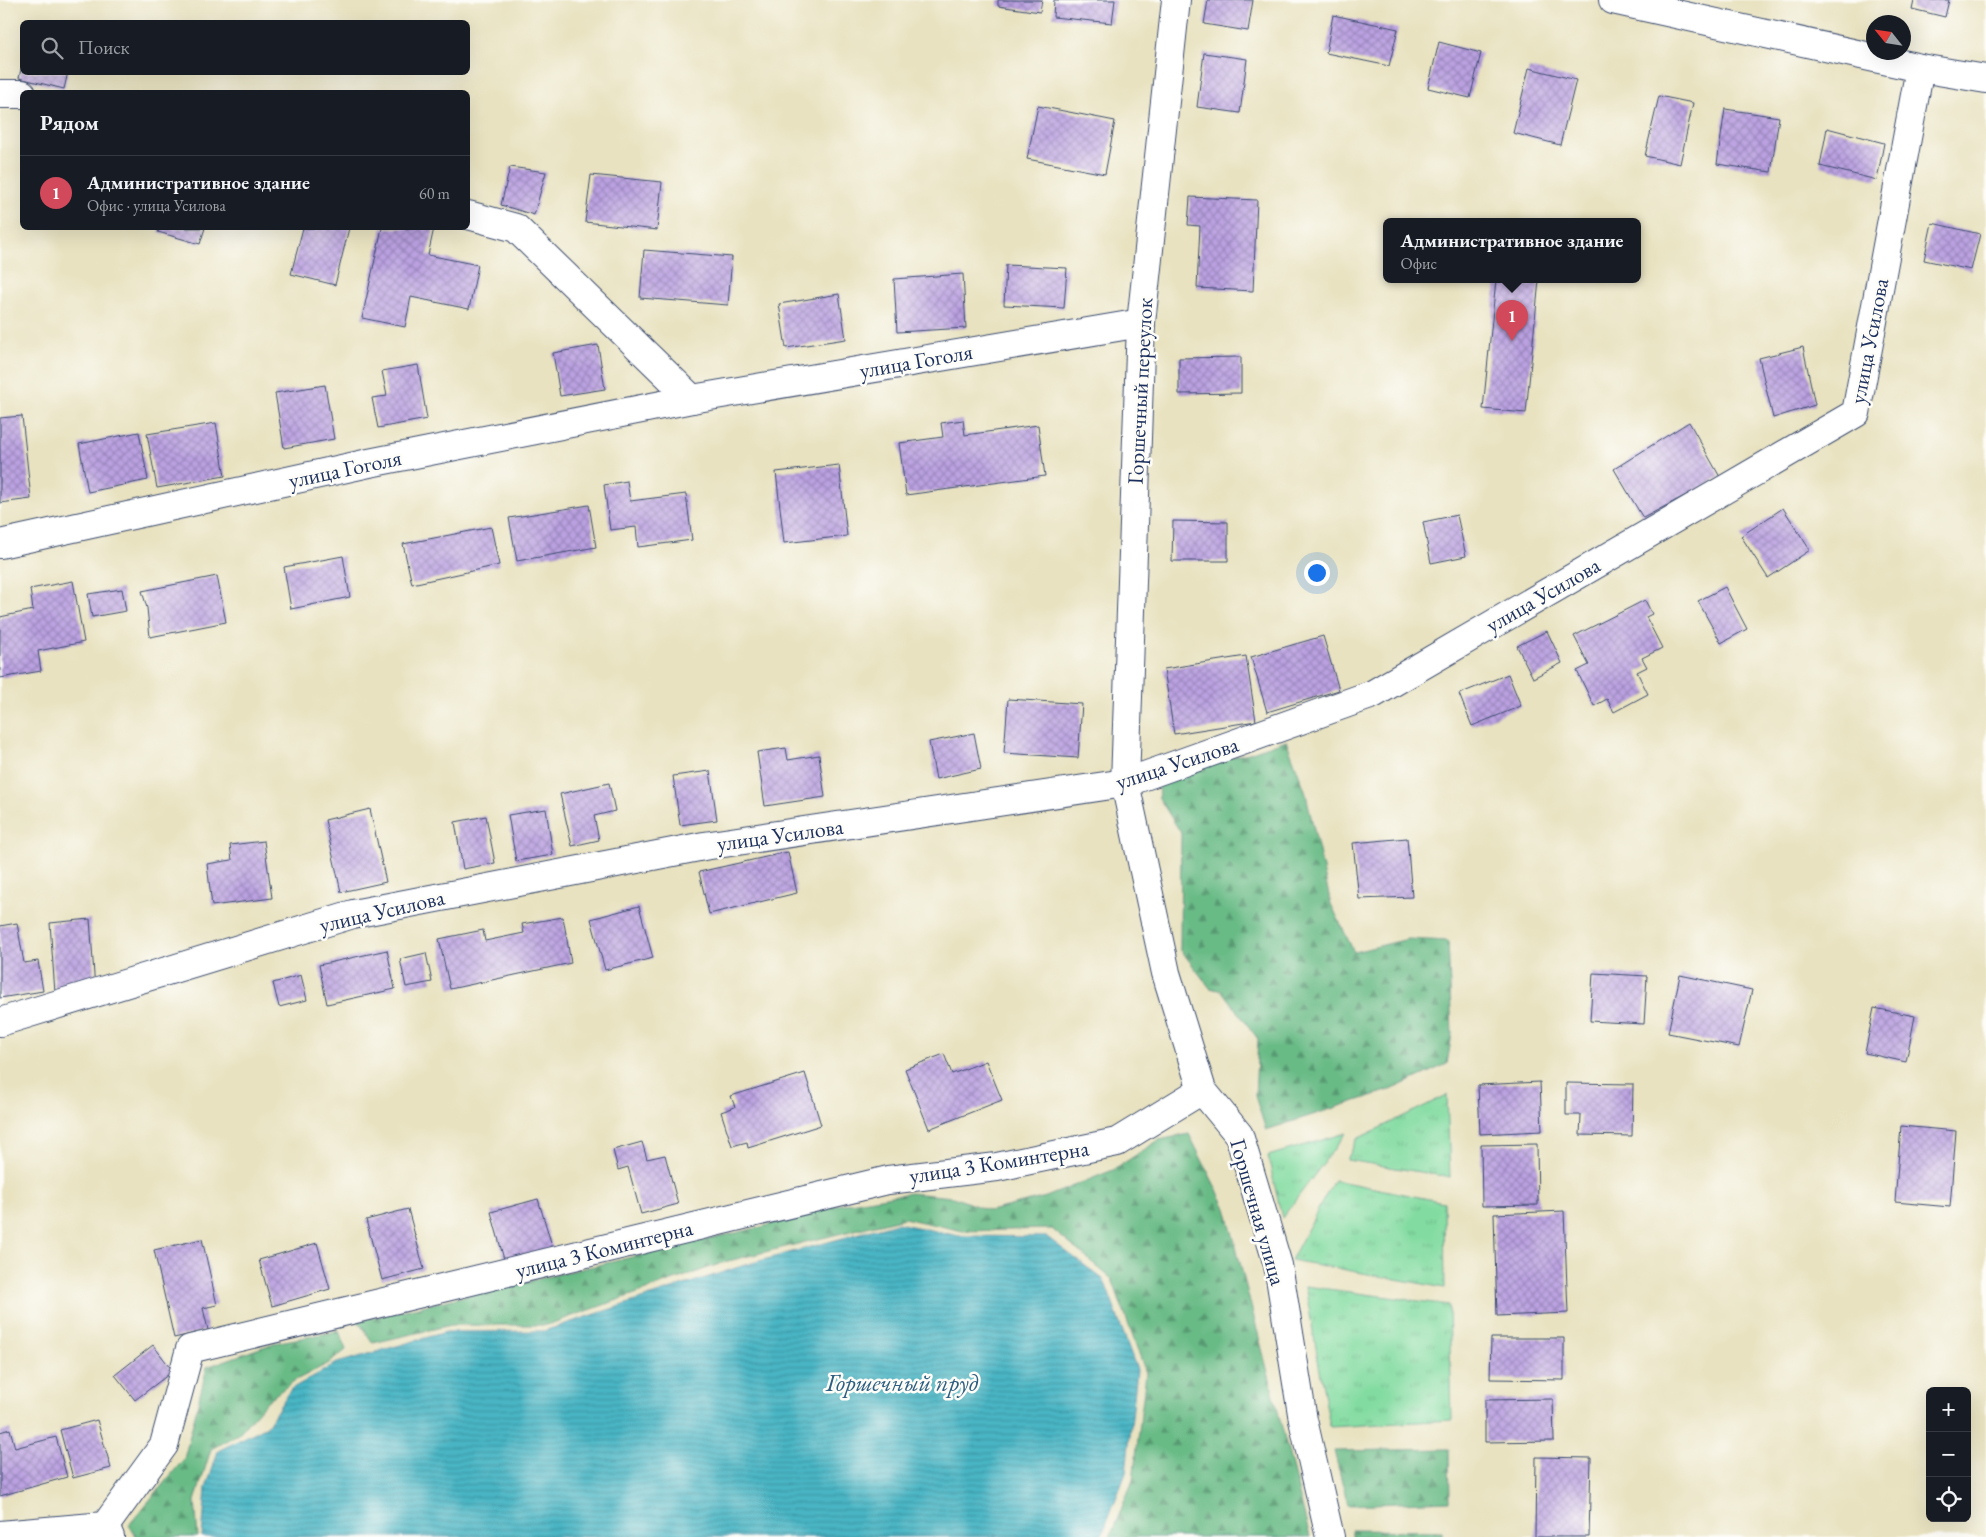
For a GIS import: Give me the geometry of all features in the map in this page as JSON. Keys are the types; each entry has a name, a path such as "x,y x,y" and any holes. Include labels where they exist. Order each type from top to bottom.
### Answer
{"street":[{"name":"Горшечный переулок","path":"1125,783 1141,323 1176,0"},
{"path":"1613,0 1920,68 1986,79"},
{"name":"улица Усилова","path":"0,1022 353,914 704,846 1125,783 1373,694 1856,413 1920,68"},
{"path":"0,94 20,94"},
{"path":"470,216 516,228 692,399"},
{"name":"улица Гоголя","path":"0,544 369,463 692,399 1141,323"},
{"name":"Горшечная улица","path":"1125,783 1166,973 1202,1090 1239,1135 1278,1265 1304,1420 1330,1537"},
{"name":"улица 3 Коминтерна","path":"0,1535 107,1531 164,1445 190,1349 888,1180 997,1167 1117,1142 1202,1090"}],"green space":[{"path":"1286,740 1305,790 1331,904 1354,952 1408,939 1448,941 1452,1034 1447,1064 1390,1090 1266,1130 1255,1096 1258,1039 1222,991 1210,988 1180,949 1181,833 1159,798 1157,774 1249,753"},
{"path":"1447,1095 1450,1177 1347,1160 1357,1139"},
{"path":"1346,1133 1282,1218 1268,1156"},
{"path":"1189,1134 1226,1208 1310,1537 1110,1537 1133,1480 1146,1373 1112,1279 1052,1229 963,1231 904,1218 728,1261 547,1325 451,1325 373,1343 358,1321 765,1226 826,1207 910,1193 953,1197 990,1211 1046,1197 1113,1170 1159,1140"},
{"path":"1334,1180 1444,1202 1445,1288 1291,1260"},
{"path":"1305,1286 1449,1305 1452,1420 1330,1427"},
{"path":"339,1331 346,1350 329,1363 294,1381 268,1400 238,1434 211,1449 195,1501 198,1537 137,1537 129,1525 184,1459 207,1367 274,1343"},
{"path":"1449,1449 1450,1501 1348,1505 1334,1451"},
{"path":"1351,1530 1442,1531 1442,1537 1353,1537"}],"water":[{"name":"Горшечный пруд","path":"897,1223 959,1236 1047,1237 1104,1280 1137,1370 1126,1473 1101,1537 202,1537 206,1488 218,1451 267,1426 291,1389 337,1363 446,1332 544,1331 745,1265"}],"building":[{"path":"998,0 1042,0 1040,12 998,6"},
{"path":"1054,0 1115,0 1112,23 1053,17"},
{"path":"1208,0 1253,0 1248,31 1204,24"},
{"path":"1914,0 1949,0 1945,17 1912,9"},
{"path":"1333,15 1398,29 1389,66 1326,53"},
{"path":"1439,42 1481,53 1470,98 1428,88"},
{"path":"1204,53 1247,59 1240,113 1197,107"},
{"path":"1529,68 1576,80 1560,145 1513,133"},
{"path":"20,74 67,75 64,89 19,78"},
{"path":"1659,96 1693,103 1680,164 1645,156"},
{"path":"1038,106 1115,121 1105,174 1027,159"},
{"path":"1725,109 1779,117 1771,172 1717,164"},
{"path":"1827,128 1884,143 1877,180 1820,166"},
{"path":"510,167 546,172 534,215 501,205"},
{"path":"591,175 662,182 657,230 585,222"},
{"path":"1190,197 1257,200 1253,291 1197,288 1200,226 1188,225"},
{"path":"1932,223 1980,234 1971,270 1924,260"},
{"path":"159,230 204,230 200,244 158,232"},
{"path":"302,230 349,230 335,285 291,274"},
{"path":"382,230 434,230 428,255 478,265 469,309 411,297 405,327 362,318"},
{"path":"644,250 732,257 728,305 640,298"},
{"path":"1006,265 1067,268 1064,308 1004,305"},
{"path":"963,274 966,328 897,332 894,279"},
{"path":"1496,283 1539,283 1526,413 1483,409"},
{"path":"839,294 846,339 786,348 779,304"},
{"path":"598,345 605,389 560,396 553,353"},
{"path":"1803,347 1815,405 1773,418 1759,358"},
{"path":"1241,357 1241,393 1179,394 1179,358"},
{"path":"418,365 427,419 378,428 372,398 387,396 382,371"},
{"path":"325,385 334,439 284,448 275,393"},
{"path":"22,416 31,499 0,503 0,418"},
{"path":"963,420 965,435 1038,425 1045,476 906,495 899,443 943,437 941,423"},
{"path":"1689,422 1720,477 1643,518 1614,469"},
{"path":"216,423 225,476 157,488 147,434"},
{"path":"139,432 148,480 88,492 79,444"},
{"path":"839,465 847,536 784,543 776,472"},
{"path":"627,481 630,501 686,494 692,540 638,547 636,527 610,530 604,485"},
{"path":"589,505 596,547 517,561 509,518"},
{"path":"1783,508 1810,550 1768,578 1741,536"},
{"path":"1457,515 1466,556 1431,563 1423,522"},
{"path":"1173,521 1228,522 1228,561 1172,561"},
{"path":"491,527 499,565 412,584 403,544"},
{"path":"343,556 350,597 291,609 284,567"},
{"path":"217,576 226,622 150,637 147,608 142,591"},
{"path":"73,581 84,642 38,651 41,671 0,678 0,617 33,610 30,589"},
{"path":"1725,587 1747,629 1721,643 1698,601"},
{"path":"122,589 126,611 92,617 88,594"},
{"path":"1645,600 1652,614 1646,617 1662,648 1642,658 1647,667 1637,672 1648,694 1614,712 1607,699 1594,706 1577,671 1589,665 1574,636"},
{"path":"1547,631 1562,663 1533,678 1517,646"},
{"path":"1323,636 1339,690 1267,712 1251,657"},
{"path":"1246,656 1256,721 1174,734 1164,669"},
{"path":"1508,674 1521,706 1472,726 1459,694"},
{"path":"1008,699 1082,704 1078,758 1004,753"},
{"path":"974,733 981,769 936,779 929,742"},
{"path":"786,748 788,760 819,755 825,797 765,806 757,752"},
{"path":"710,771 717,820 680,825 673,776"},
{"path":"609,783 615,811 594,816 599,840 572,846 560,794"},
{"path":"370,809 386,882 341,892 325,820"},
{"path":"546,809 553,855 516,861 508,815"},
{"path":"486,816 495,863 463,869 455,822"},
{"path":"1407,838 1412,897 1359,899 1353,843"},
{"path":"264,841 272,898 212,906 207,864 232,860 230,845"},
{"path":"788,852 797,893 709,914 699,872"},
{"path":"639,906 653,958 605,970 591,919"},
{"path":"563,917 571,963 450,989 439,939 483,930 485,941 524,933 522,924"},
{"path":"90,919 95,989 55,993 50,923"},
{"path":"17,923 24,963 38,961 43,991 0,998 0,926"},
{"path":"387,950 395,989 327,1004 319,965"},
{"path":"426,953 432,982 406,987 400,959"},
{"path":"1593,973 1647,976 1644,1024 1590,1021"},
{"path":"301,975 307,1000 279,1007 273,983"},
{"path":"1680,975 1752,990 1739,1047 1668,1033"},
{"path":"1874,1008 1915,1016 1906,1062 1865,1053"},
{"path":"944,1054 952,1074 986,1061 1002,1100 929,1129 905,1069"},
{"path":"805,1073 821,1125 748,1148 747,1142 732,1146 721,1112 735,1107 731,1096"},
{"path":"1540,1082 1542,1131 1480,1134 1478,1085"},
{"path":"1566,1083 1633,1084 1632,1136 1580,1135 1581,1115 1566,1115"},
{"path":"1901,1126 1956,1131 1950,1207 1895,1202"},
{"path":"642,1142 647,1159 665,1155 678,1204 641,1214 628,1167 618,1170 613,1150"},
{"path":"1537,1144 1538,1205 1482,1206 1481,1145"},
{"path":"538,1199 553,1249 505,1263 491,1212"},
{"path":"408,1209 424,1269 382,1280 366,1220"},
{"path":"1564,1211 1568,1313 1497,1316 1494,1214"},
{"path":"202,1239 217,1305 203,1308 208,1330 174,1338 154,1250"},
{"path":"317,1243 330,1289 272,1306 259,1260"},
{"path":"1491,1338 1564,1338 1564,1380 1490,1379"},
{"path":"153,1345 173,1371 135,1400 115,1375"},
{"path":"1553,1399 1554,1441 1485,1442 1485,1400"},
{"path":"97,1420 111,1468 73,1478 60,1430"},
{"path":"10,1429 15,1448 56,1437 67,1477 0,1496 0,1432"},
{"path":"1536,1457 1591,1458 1589,1537 1535,1537"}],"place":[{"name":"Административное здание","path":"1512,341"}]}
